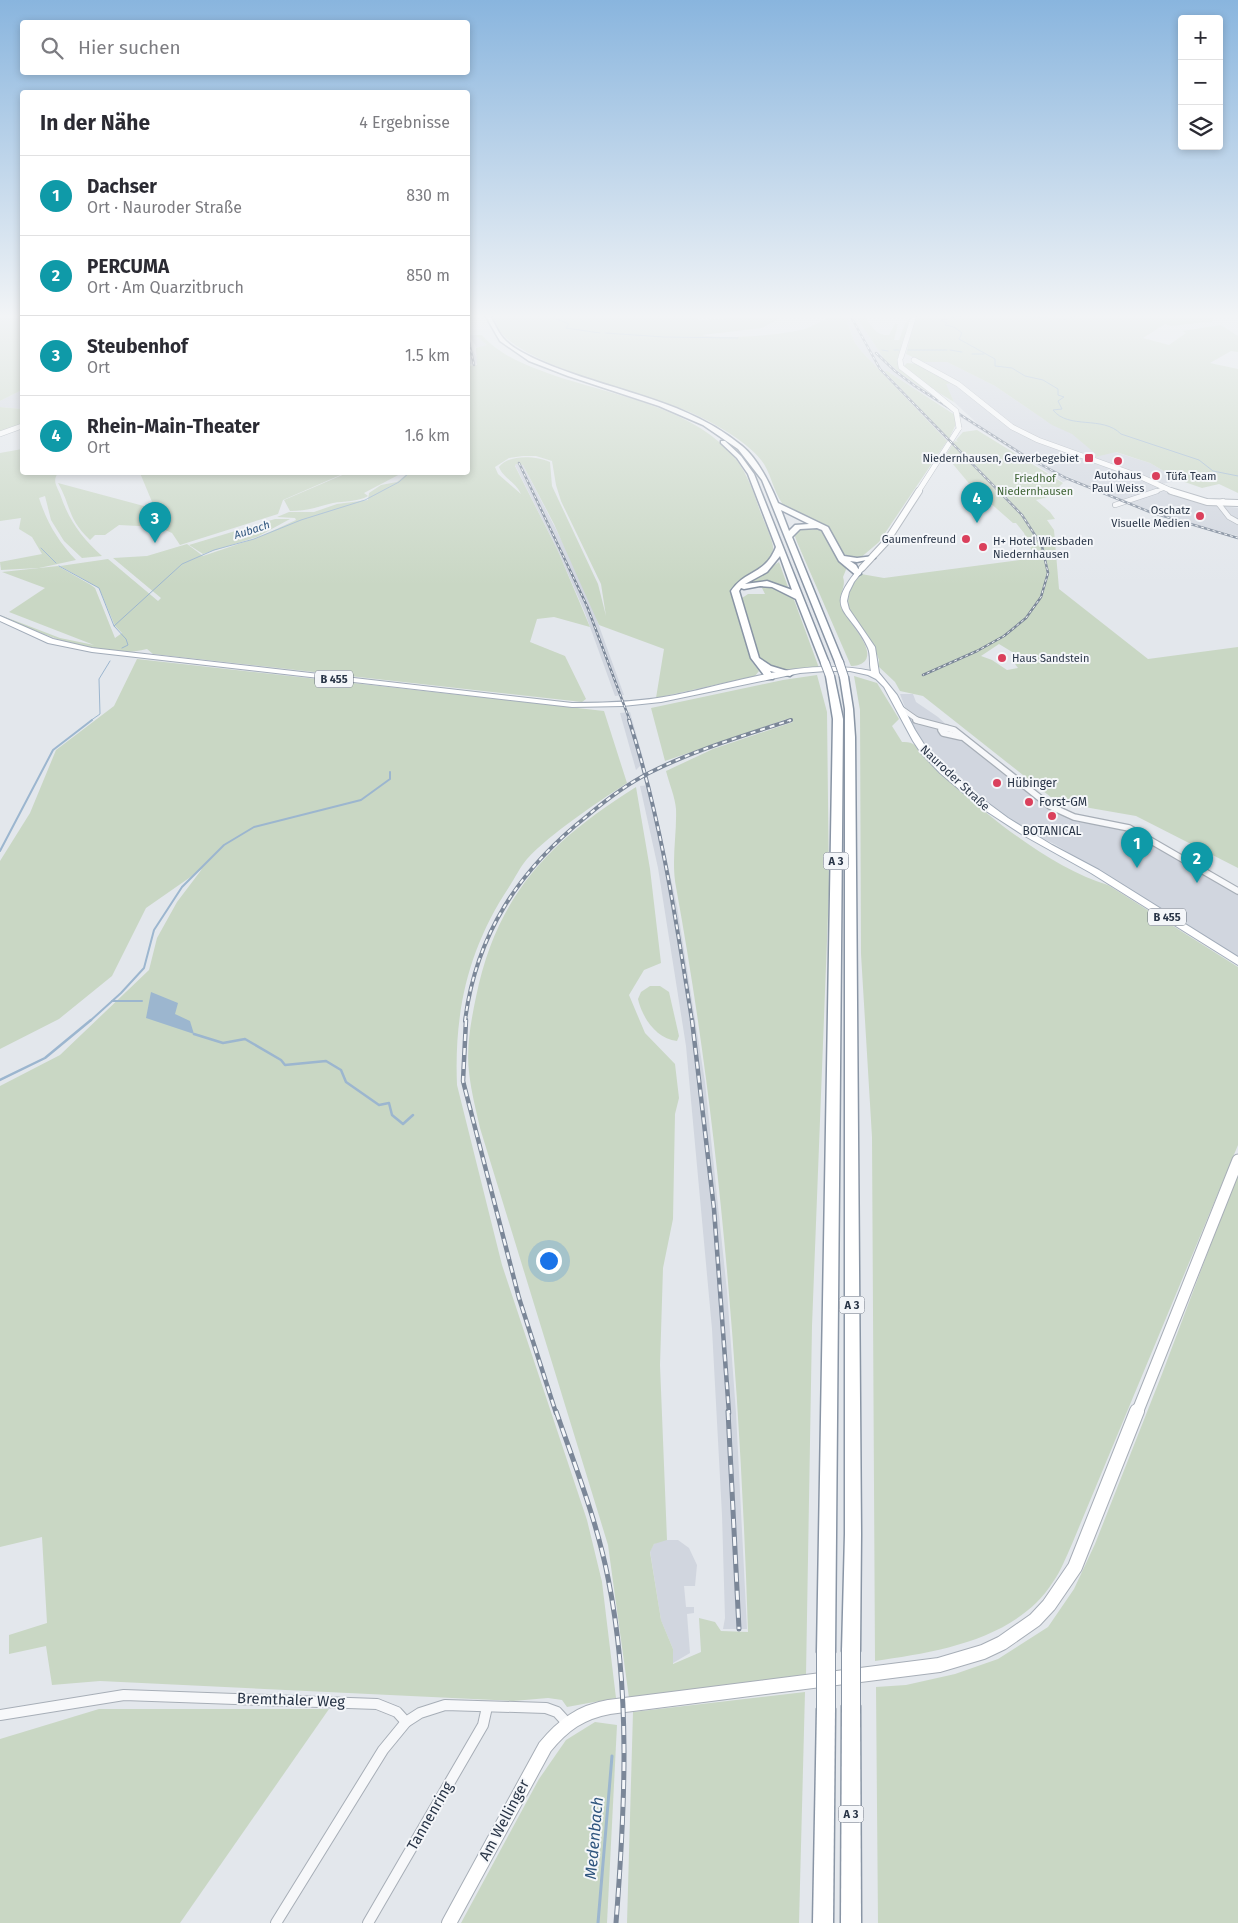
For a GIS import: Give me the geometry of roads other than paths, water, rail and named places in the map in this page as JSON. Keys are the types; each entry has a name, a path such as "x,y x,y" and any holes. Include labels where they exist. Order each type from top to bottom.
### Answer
{"highway":[{"name":"A 3","path":"651,405 697,424 716,436 740,457 748,468 800,598 834,670 838,719 823,1923"},
{"name":"A 3","path":"666,405 693,416 726,434 757,465 788,536 849,708 853,1524 851,1923"},
{"path":"776,505 823,528 844,559 859,571"},
{"path":"788,536 801,526 823,528"},
{"path":"780,545 773,565 738,587 736,595 754,658 769,672 790,673"},
{"path":"844,559 871,558"},
{"path":"736,595 749,585 769,583 782,586 800,598"}],"main road":[{"path":"790,673 821,670 860,670 868,669 873,664 873,654 868,642 849,617 844,605 845,590 859,571 886,542 959,428 960,420 957,412 948,405"},
{"path":"983,405 1004,422 1026,435 1191,499 1218,503 1238,502"},
{"path":"0,434 20,427"},
{"name":"B 455","path":"0,618 51,641 92,650 552,704 594,706 646,702 769,672"},
{"path":"860,670 873,654"},
{"name":"Nauroder Straße","path":"873,664 878,676 888,684 910,732 925,752 972,796 1000,819 1096,872 1238,962"},
{"path":"860,670 878,676"},
{"path":"568,1722 592,1710 609,1707 939,1665 970,1658 998,1646 1023,1631 1062,1591 1075,1567 1238,1160"},
{"name":"Am Wellinger","path":"449,1923 533,1767 551,1740 568,1722"}],"street":[{"path":"1115,505 1165,488"},
{"path":"1218,503 1228,517 1238,522"},
{"path":"898,705 913,719 946,728 941,730 942,733 962,737 1050,806 1074,817 1129,828 1238,891"},
{"name":"Bremthaler Weg","path":"0,1714 124,1695 377,1704 397,1712 406,1722"},
{"path":"276,1923 383,1750 406,1722 420,1713 445,1705 546,1708 557,1712 568,1722"},
{"name":"Tannenring","path":"368,1923 483,1725 487,1707"}],"water":[{"path":"151,992 178,1003 175,1014 190,1021 194,1034 146,1018"}],"waterway":[{"path":"1060,405 1062,409 1053,410 1068,420 1105,425 1121,434 1199,460 1213,471 1238,476"},
{"name":"Aubach","path":"114,626 182,564 214,550 254,539 301,520 365,500 399,482 407,475"},
{"name":"Aubach","path":"41,548 56,563"},
{"name":"Aubach","path":"59,566 99,588 114,626"},
{"name":"Aubach","path":"114,626 126,639 128,645 122,648"},
{"name":"Aubach","path":"90,721 100,714 99,679 110,661"},
{"name":"Aubach","path":"0,851 53,750 92,720"},
{"path":"112,1001 144,968 154,930 182,887 224,845 254,827 361,800 390,779 390,772"},
{"path":"90,1021 112,1001"},
{"path":"112,1001 142,1001"},
{"path":"0,1080 45,1058 91,1020"},
{"path":"194,1034 223,1043 245,1039 281,1060 285,1065 326,1061 341,1070 346,1082 379,1105 389,1103 392,1115 403,1124 413,1115"},
{"name":"Medenbach","path":"598,1923 612,1756"}],"railway":[{"path":"915,405 1022,515 1042,546 1048,573 1041,597 1026,618 1004,636 977,651 923,675"},
{"path":"944,405 1025,456 1066,478 1150,512 1238,538"},
{"path":"519,463 587,606 630,721"},
{"path":"629,720 645,775"},
{"path":"645,775 701,750 791,720 787,721"},
{"path":"465,1021 479,960 491,932 521,882 563,837 594,810 645,775"},
{"path":"645,775 659,832 692,1021"},
{"path":"466,1020 463,1081 519,1298 556,1413"},
{"path":"692,1020 714,1209 729,1413"},
{"path":"556,1411 598,1536 608,1578 615,1621 620,1664 624,1750 622,1837 616,1923"},
{"path":"728,1411 739,1629"}],"place":[{"name":"Niedernhausen, Gewerbegebiet","path":"1089,458"},
{"name":"Autohaus Paul Weiss","path":"1118,461"},
{"name":"Tüfa Team","path":"1156,476"},
{"name":"Oschatz Visuelle Medien","path":"1200,516"},
{"name":"Rhein-Main-Theater","path":"977,523"},
{"name":"Gaumenfreund","path":"966,539"},
{"name":"Steubenhof","path":"155,543"},
{"name":"H+ Hotel Wiesbaden Niedernhausen","path":"983,547"},
{"name":"Haus Sandstein","path":"1002,658"},
{"name":"Hübinger","path":"997,783"},
{"name":"Forst-GM","path":"1029,802"},
{"name":"BOTANICAL","path":"1052,816"},
{"name":"Dachser","path":"1137,868"},
{"name":"PERCUMA","path":"1197,883"}],"park label":[{"name":"Friedhof Niedernhausen","path":"1035,484"}]}
